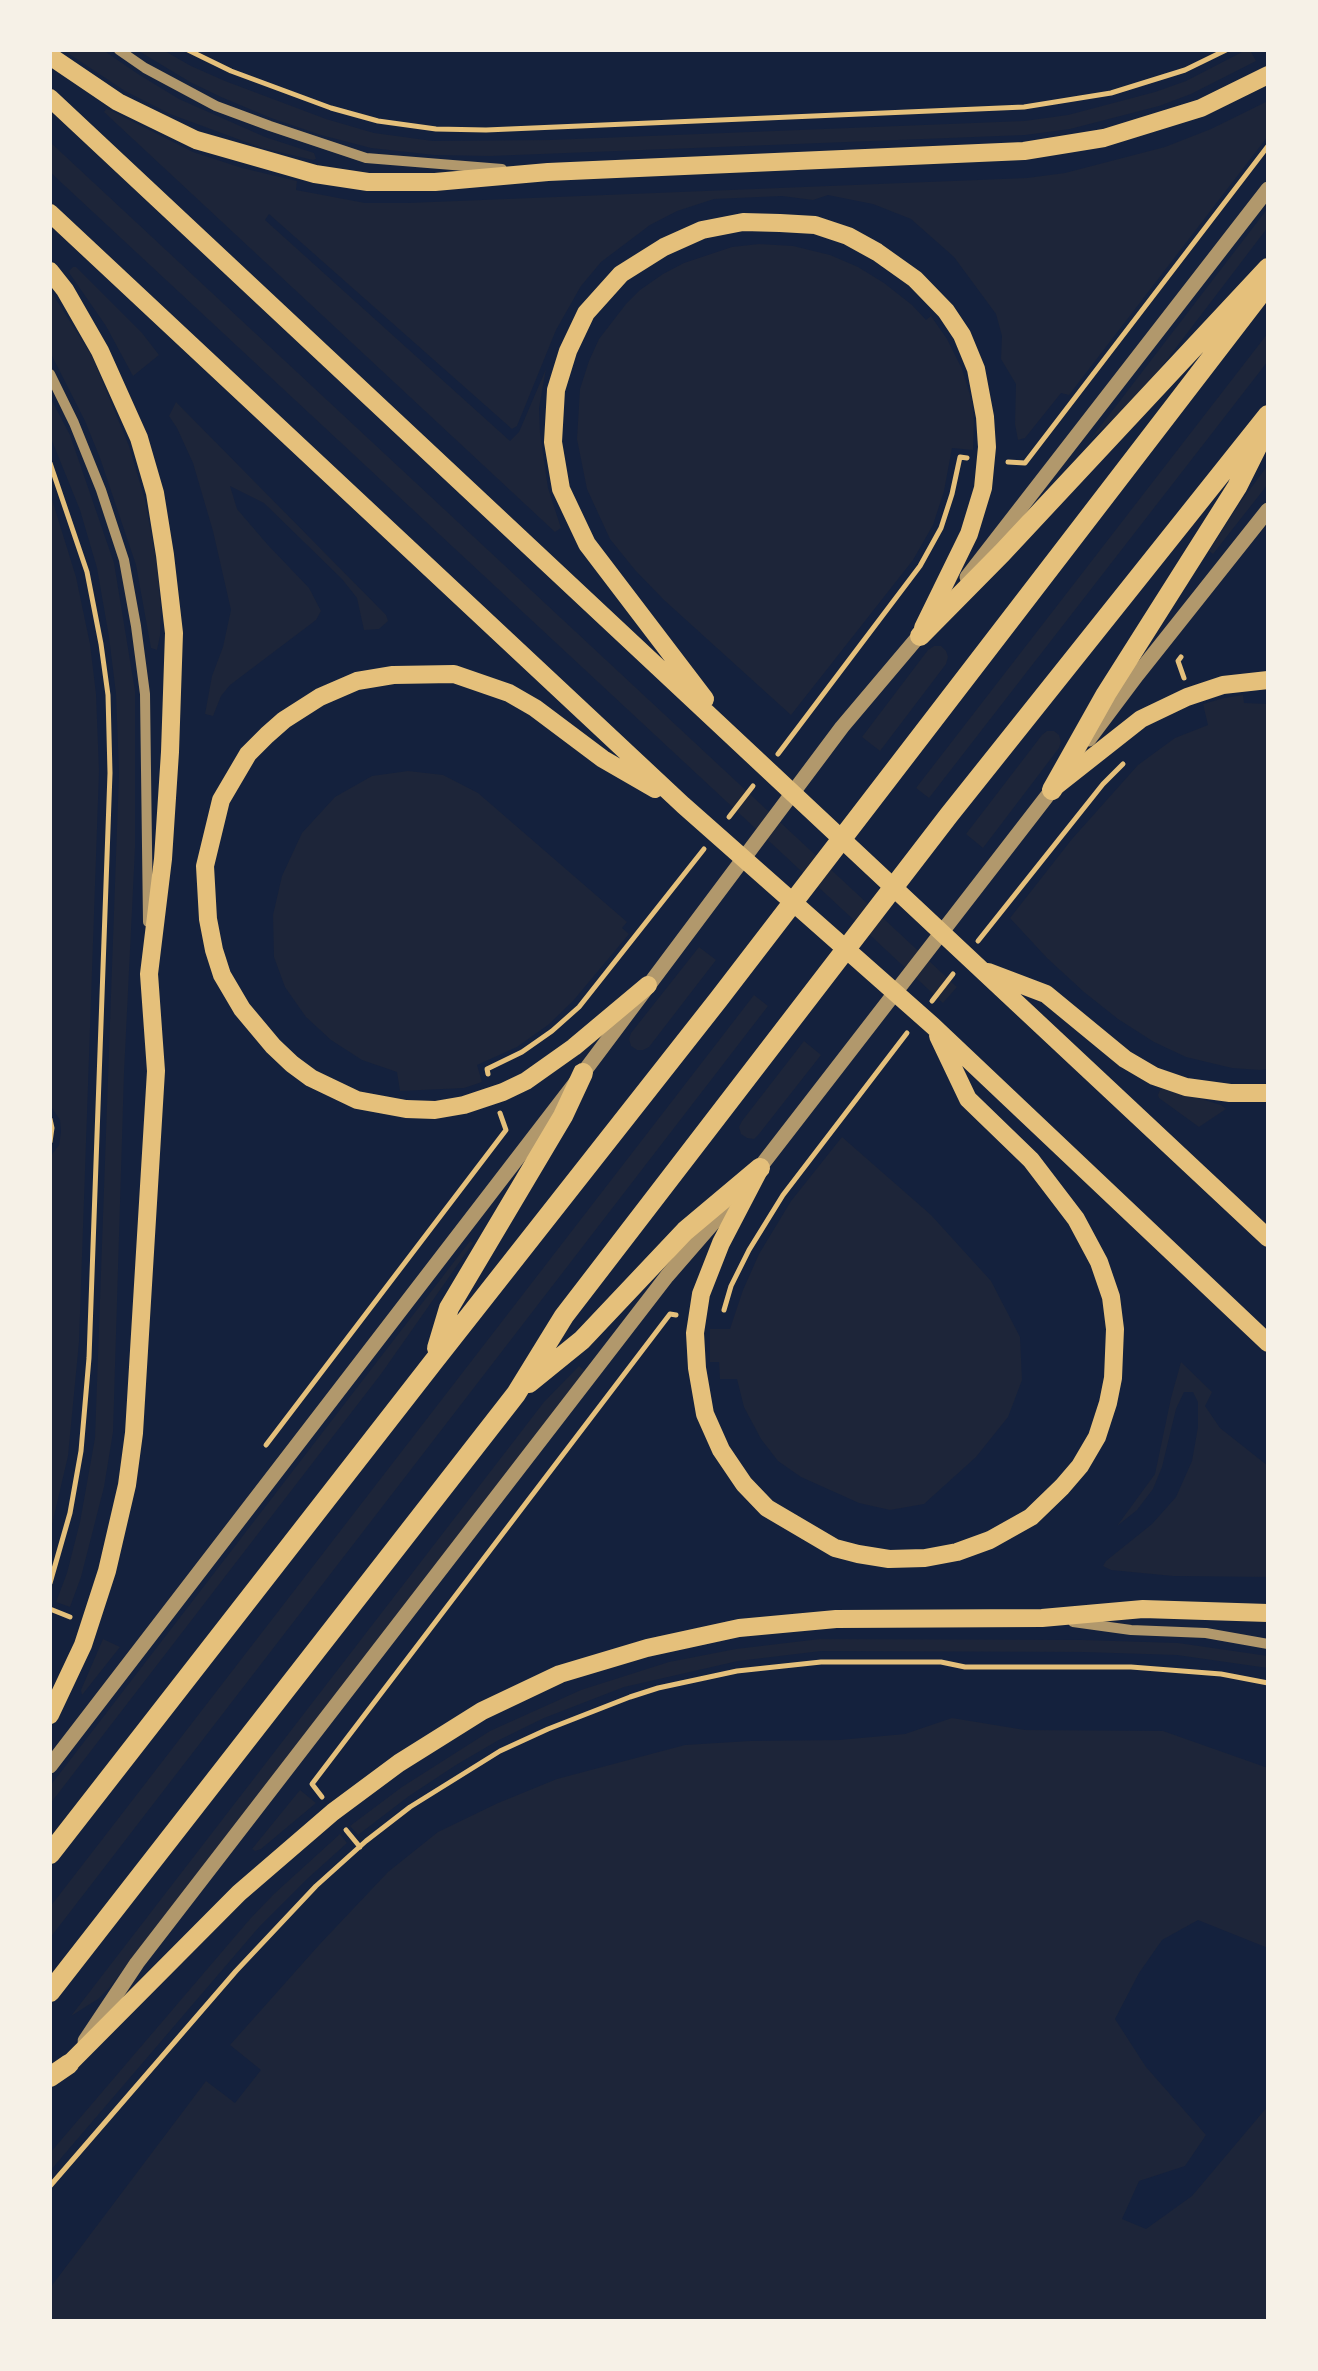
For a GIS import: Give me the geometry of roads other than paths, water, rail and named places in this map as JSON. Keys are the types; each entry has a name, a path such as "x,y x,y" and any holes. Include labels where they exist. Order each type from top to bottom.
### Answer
{"main road":[{"path":"50,56 118,102 196,140 314,174 368,182 435,182 548,172 1024,150 1104,138 1200,108 1268,75"},
{"path":"50,98 970,964 1268,1238"},
{"path":"50,213 1268,1343"},
{"path":"735,740 587,544 562,489 553,442 556,390 568,350 586,313 621,274 664,247 702,230 743,222 815,226 848,236 878,252 915,279 946,310 976,369 986,417 986,460 968,534 920,636"},
{"path":"920,636 1268,268"},
{"path":"50,271 100,351 139,438 155,493 174,633 163,859 148,974 156,1071 134,1433 117,1534 82,1645 50,1715"},
{"path":"50,1854 718,1000 1268,284"},
{"path":"50,1992 516,1394 564,1316 949,815 1268,415"},
{"path":"1052,790 1106,694 1237,488 1268,424"},
{"path":"652,979 574,1047 526,1081 495,1095 434,1110 406,1110 356,1100 292,1064 242,1009 222,975 214,950 205,866 221,800 248,754 284,720 320,698 375,678 454,674 509,693 603,759 683,804"},
{"path":"1052,790 1141,719 1187,696 1223,684 1268,680"},
{"path":"970,964 1046,994 1125,1059 1154,1076 1186,1086 1268,1093"},
{"path":"760,1168 721,1243 701,1294 695,1332 705,1414 721,1450 744,1484 767,1508 835,1548 888,1559 957,1552 990,1540 1031,1517 1080,1466 1096,1437 1113,1378 1115,1328 1110,1298 1099,1262 1076,1219 1031,1160 968,1099 925,1023"},
{"path":"434,1361 450,1308 563,1116 583,1073"},
{"path":"516,1394 582,1340 684,1231 760,1168"},
{"path":"50,2076 69,2064 239,1893 333,1812 400,1763 482,1712 560,1674 647,1648 739,1628 836,1619 1042,1618 1143,1609 1268,1613"}],"street":[{"path":"120,50 216,106 366,158 548,172"},
{"path":"50,1766 583,1073 842,728 992,547 1268,189"},
{"path":"50,374 101,490 124,560 136,626 146,694 148,974"},
{"path":"50,2089 137,1963 667,1276 760,1168 1268,510"},
{"path":"1042,1618 1268,1644"}]}
